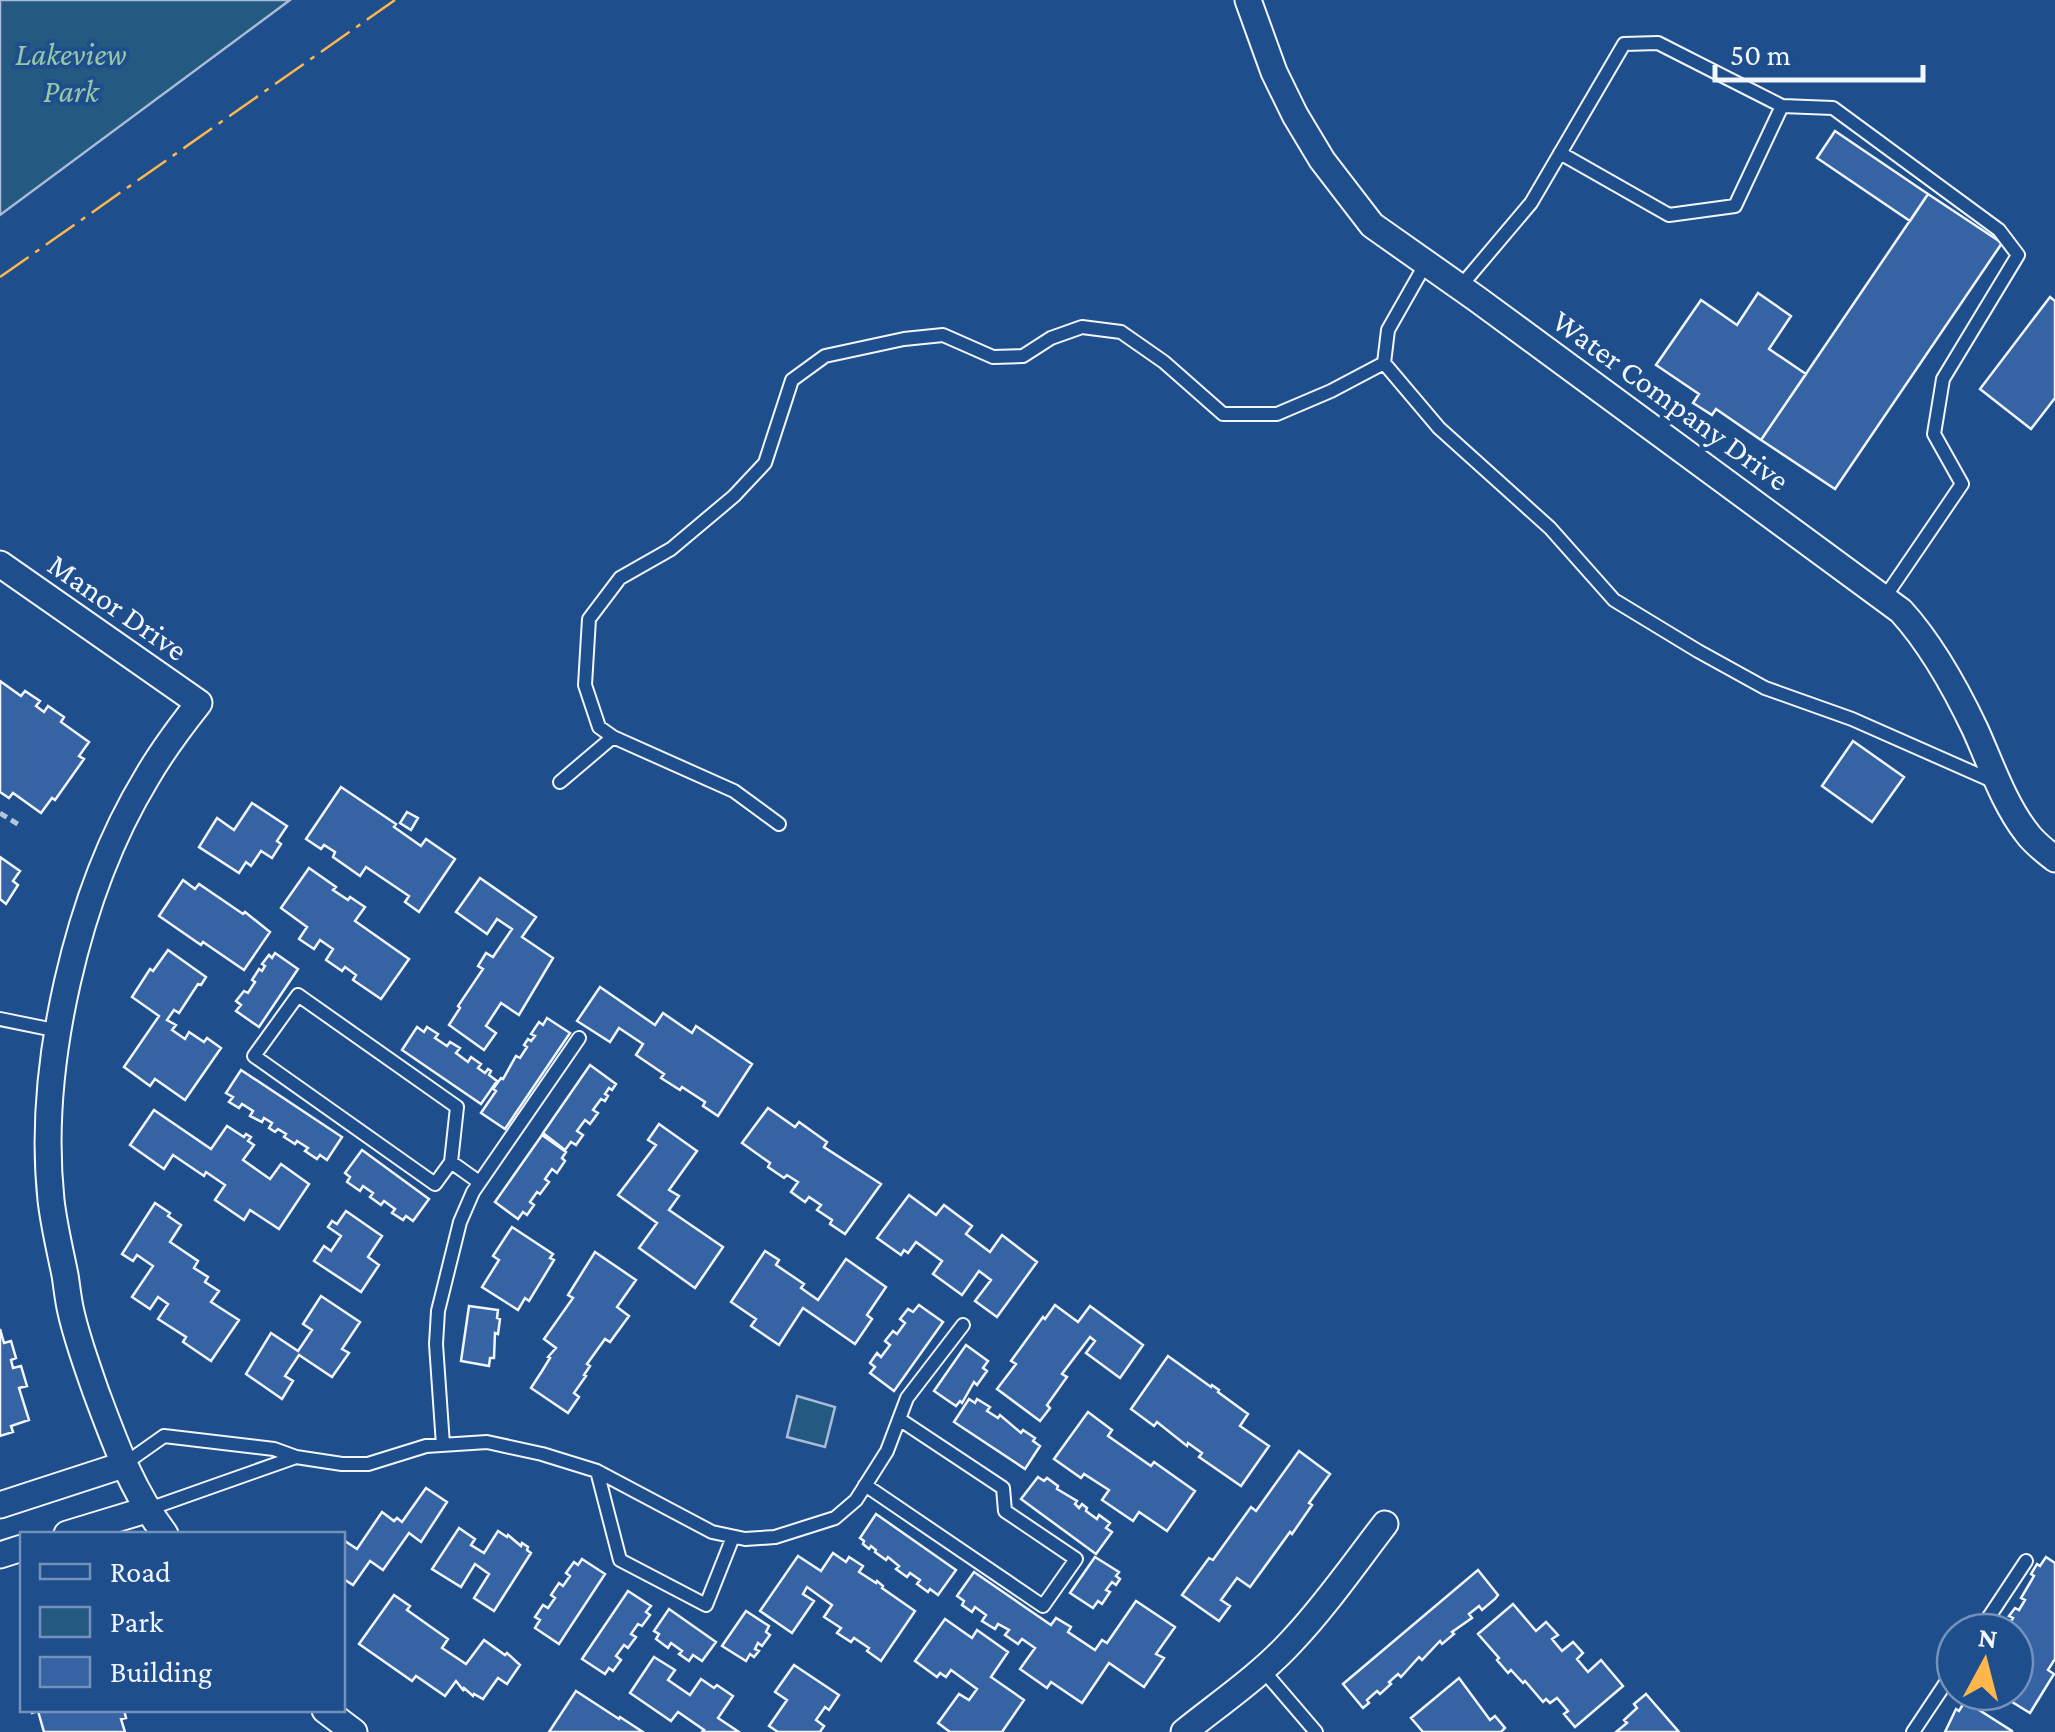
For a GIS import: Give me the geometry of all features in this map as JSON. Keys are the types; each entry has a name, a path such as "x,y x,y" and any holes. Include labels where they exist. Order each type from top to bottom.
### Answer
{"street":[{"name":"Water Company Drive","path":"1248,0 1274,72 1295,115 1322,160 1372,225 1884,597 1917,628 1940,664 2026,832 2055,859"},
{"name":"Manor Drive","path":"0,564 199,703 145,780 98,880 80,932 59,1031"},
{"path":"59,1031 50,1107 51,1201 71,1313 123,1465 146,1510 163,1532"},
{"path":"0,1505 123,1465"},
{"path":"74,1532 146,1510"},
{"path":"1184,1732 1290,1644 1384,1524"},
{"path":"328,1712 354,1732"}],"lane":[{"path":"1460,287 1531,203 1624,44 1658,43 1782,106 1833,108 1999,230 2018,255 1943,379 1934,434 1962,484 1884,597"},
{"path":"1560,153 1669,214 1735,206 1782,106"},
{"path":"1426,263 1388,330 1384,363 1439,428 1550,528 1614,600 1765,688 1852,719 2000,784"},
{"path":"779,824 734,791 599,728 586,685 590,619 620,578 672,550 765,463 792,380 825,356 904,339 944,335 992,357 1023,356 1051,338 1082,327 1121,332 1164,362 1223,414 1277,414 1384,363"},
{"path":"560,782 613,737"},
{"path":"298,994 457,1107 451,1162 435,1184 254,1056 298,994"},
{"path":"0,1019 59,1031"},
{"path":"443,1445 436,1344 438,1311 460,1222 480,1182 579,1038"},
{"path":"451,1162 480,1182"},
{"path":"123,1465 164,1436 274,1449 296,1458 342,1464 368,1464 426,1446 487,1442 596,1471 712,1532 745,1539 775,1536 835,1518 856,1500 887,1451 907,1398 963,1325"},
{"path":"865,1485 1043,1606 1076,1559 1005,1511 1003,1488 899,1419"},
{"path":"146,1510 296,1458"},
{"path":"596,1471 620,1560 706,1605 733,1536"},
{"path":"1992,1612 2026,1562"},
{"path":"1262,1669 1316,1732"},
{"path":"1913,1732 1935,1698"}],"path":[{"path":"0,813 19,825"}],"green space":[{"name":"Lakeview Park","path":"0,0 290,0 0,215"},
{"path":"797,1396 835,1407 825,1447 787,1437"}],"building":[{"path":"1835,131 1928,194 1910,221 1817,158"},
{"path":"1928,194 2002,243 1835,489 1761,440"},
{"path":"1758,293 1791,316 1769,349 1806,374 1761,440 1716,409 1712,415 1693,403 1699,394 1656,365 1701,300 1737,325"},
{"path":"2050,297 2055,301 2055,398 2031,429 1980,389"},
{"path":"0,681 21,696 25,691 40,701 36,706 44,712 48,706 64,717 61,722 89,742 79,756 84,759 41,813 13,793 9,798 0,792"},
{"path":"1853,741 1904,777 1872,822 1822,786"},
{"path":"341,787 421,846 426,839 455,859 419,912 405,902 409,896 366,867 360,876 333,857 335,852 306,839"},
{"path":"252,803 287,826 272,858 261,851 251,866 246,862 239,873 199,847 217,818 234,830"},
{"path":"407,812 418,818 411,830 400,823"},
{"path":"0,857 20,871 13,881 18,885 6,904 0,899"},
{"path":"309,868 336,887 333,890 365,907 355,921 409,959 381,999 353,980 356,975 345,967 342,971 326,960 333,949 320,940 314,949 299,939 307,927 281,908"},
{"path":"480,878 536,917 522,937 553,958 519,1015 501,1003 486,1026 496,1033 484,1050 449,1025 483,969 478,966 486,953 493,957 512,929 497,919 487,934 456,912"},
{"path":"183,880 195,889 199,884 270,932 244,970 159,916"},
{"path":"168,950 206,977 179,1013 174,1010 167,1020 176,1025 172,1030 185,1039 189,1032 204,1042 207,1038 221,1048 185,1100 155,1079 150,1086 124,1067 159,1016 132,997"},
{"path":"275,953 298,969 259,1027 236,1011 241,1005 236,1001 244,991 248,993 255,982 252,980 265,966 262,964"},
{"path":"600,987 655,1025 663,1013 692,1033 696,1026 752,1064 718,1116 703,1106 705,1102 661,1078 664,1074 636,1055 643,1044 619,1028 610,1042 577,1021"},
{"path":"547,1018 570,1033 505,1129 481,1113 516,1056 520,1058 528,1039 531,1041 535,1036 531,1034 539,1022 543,1025"},
{"path":"417,1027 424,1032 427,1027 447,1046 450,1042 460,1048 456,1053 468,1062 471,1057 485,1073 491,1071 489,1075 497,1081 481,1104 402,1050"},
{"path":"590,1065 616,1084 605,1094 605,1101 601,1099 593,1110 598,1113 590,1124 585,1120 577,1131 583,1135 576,1145 571,1142 565,1150 543,1133"},
{"path":"241,1070 342,1137 327,1160 320,1155 317,1159 305,1151 308,1148 297,1141 295,1144 278,1129 275,1132 269,1128 272,1123 264,1118 262,1122 250,1116 253,1111 242,1104 239,1108 229,1102 233,1097 226,1093"},
{"path":"768,1108 795,1127 799,1122 827,1142 824,1147 881,1184 845,1234 817,1210 821,1205 809,1197 805,1202 791,1192 798,1182 768,1167 770,1163 742,1143"},
{"path":"154,1110 211,1149 227,1126 244,1137 246,1134 254,1145 243,1160 270,1179 281,1164 309,1184 279,1229 250,1210 244,1220 215,1200 225,1185 206,1172 204,1176 173,1155 164,1169 130,1145"},
{"path":"659,1124 697,1151 669,1190 679,1196 669,1210 723,1247 695,1288 639,1248 657,1223 618,1195 656,1145 648,1140"},
{"path":"542,1135 566,1152 562,1158 565,1161 557,1173 552,1169 545,1179 549,1182 530,1202 534,1205 518,1219 495,1202"},
{"path":"362,1150 429,1199 413,1221 392,1213 395,1209 384,1201 381,1205 363,1186 360,1191 347,1182 350,1177 345,1173"},
{"path":"909,1195 936,1215 944,1205 972,1226 966,1234 990,1252 1002,1235 1037,1262 997,1317 975,1301 991,1280 979,1271 962,1295 933,1274 942,1261 916,1242 908,1253 904,1250 901,1255 877,1238"},
{"path":"155,1203 181,1225 170,1242 198,1261 194,1268 219,1291 211,1302 239,1320 211,1361 183,1342 186,1337 158,1319 168,1304 158,1297 150,1309 132,1297 153,1266 137,1255 133,1261 122,1254"},
{"path":"346,1211 382,1236 368,1257 379,1265 361,1292 314,1261 324,1246 331,1251 341,1236 328,1227 332,1221 337,1224"},
{"path":"512,1227 553,1254 550,1258 554,1260 529,1301 525,1298 518,1310 482,1287 499,1260 493,1256"},
{"path":"765,1251 818,1300 846,1259 886,1287 867,1315 872,1319 855,1344 803,1308 779,1345 751,1326 756,1319 731,1302"},
{"path":"595,1252 636,1280 617,1307 629,1316 587,1364 590,1366 586,1376 574,1393 579,1397 568,1413 531,1388 556,1348 544,1339 573,1298 568,1295"},
{"path":"321,1296 360,1322 342,1349 349,1353 332,1377 299,1355 285,1376 293,1381 282,1399 246,1374 271,1333 298,1351 312,1330 303,1324"},
{"path":"919,1305 943,1322 894,1391 870,1373 875,1367 870,1363 890,1345 885,1341 905,1323 900,1319 908,1309 913,1312"},
{"path":"1055,1305 1078,1322 1090,1306 1143,1345 1120,1378 1086,1353 1095,1341 1090,1337 1062,1374 1067,1377 1040,1421 997,1389 1016,1364 1011,1361"},
{"path":"469,1306 498,1310 498,1334 495,1333 494,1358 490,1358 489,1366 461,1361"},
{"path":"0,1329 4,1343 11,1341 16,1358 11,1360 13,1368 21,1366 27,1386 19,1388 29,1420 11,1426 13,1432 0,1436"},
{"path":"966,1345 988,1361 983,1368 987,1371 956,1406 934,1391"},
{"path":"1168,1356 1248,1414 1240,1426 1269,1446 1241,1486 1199,1457 1202,1453 1188,1443 1187,1446 1157,1422 1154,1426 1131,1409"},
{"path":"969,1399 975,1403 977,1399 990,1407 987,1411 1035,1438 1033,1441 1040,1446 1025,1469 954,1422"},
{"path":"1088,1412 1112,1430 1108,1436 1195,1491 1167,1531 1139,1512 1133,1521 1102,1500 1109,1490 1084,1474 1081,1478 1054,1459"},
{"path":"1299,1451 1330,1474 1292,1534 1250,1587 1237,1578 1221,1600 1230,1606 1219,1621 1182,1595 1251,1507 1256,1511"},
{"path":"1038,1477 1058,1486 1077,1501 1079,1508 1082,1504 1097,1519 1099,1515 1110,1523 1106,1528 1112,1532 1096,1554 1021,1499"},
{"path":"426,1488 447,1502 421,1542 409,1533 383,1570 370,1561 353,1585 345,1580 345,1541 357,1549 382,1512 402,1522"},
{"path":"876,1514 956,1570 938,1595 917,1584 920,1580 910,1573 907,1577 896,1569 899,1566 888,1557 886,1560 863,1544 860,1538"},
{"path":"459,1528 475,1539 471,1545 484,1553 498,1531 528,1547 531,1553 494,1611 474,1598 489,1574 475,1564 461,1587 432,1569"},
{"path":"833,1553 846,1562 849,1557 863,1566 859,1572 915,1611 881,1661 854,1638 851,1642 837,1633 841,1628 824,1617 832,1605 807,1587 803,1594 814,1601 792,1633 760,1611 798,1556 821,1571"},
{"path":"1095,1557 1119,1572 1116,1576 1120,1579 1106,1590 1110,1592 1102,1604 1098,1601 1093,1608 1070,1593"},
{"path":"2046,1557 2055,1563 2055,1659 2048,1670 2054,1674 2035,1705 2035,1612 2012,1612 2015,1608 2019,1610 2025,1600 2021,1598 2034,1576 2031,1574 2037,1564 2040,1566"},
{"path":"582,1559 605,1574 559,1644 535,1628 540,1620 535,1617 543,1605 548,1608 559,1583 563,1586 570,1576 566,1573 574,1562 578,1565"},
{"path":"1478,1570 1498,1595 1495,1599 1482,1610 1479,1606 1469,1614 1472,1618 1454,1634 1442,1644 1440,1641 1422,1660 1419,1657 1401,1677 1398,1674 1380,1694 1377,1691 1363,1708 1343,1684"},
{"path":"974,1572 1051,1625 1056,1618 1071,1627 1068,1632 1095,1650 1102,1640 1107,1643 1136,1601 1175,1627 1156,1654 1164,1658 1144,1687 1109,1663 1082,1703 1051,1682 1047,1688 1020,1669 1035,1648 1022,1639 1018,1644 1005,1635 1009,1630 998,1624 995,1629 982,1621 986,1615 975,1607 972,1612 962,1605 964,1601 957,1596"},
{"path":"628,1591 651,1606 646,1612 650,1615 631,1634 636,1637 628,1648 624,1645 616,1656 621,1660 613,1671 609,1668 605,1674 582,1659"},
{"path":"394,1595 410,1606 407,1610 448,1639 442,1648 466,1664 484,1640 520,1665 507,1684 498,1678 483,1699 463,1690 456,1681 445,1696 416,1676 412,1681 359,1644"},
{"path":"1513,1604 1536,1631 1546,1622 1558,1635 1552,1639 1562,1651 1573,1642 1583,1653 1577,1659 1588,1672 1601,1660 1623,1686 1575,1727 1557,1698 1543,1702 1525,1681 1511,1670 1508,1673 1478,1634"},
{"path":"669,1609 716,1642 702,1661 693,1655 689,1661 671,1643 668,1648 656,1639 659,1634 654,1631"},
{"path":"746,1611 769,1626 766,1632 770,1635 762,1646 758,1643 755,1649 759,1651 754,1657 750,1654 746,1661 722,1646"},
{"path":"945,1619 972,1638 977,1630 1008,1652 991,1677 1024,1700 1002,1732 950,1732 938,1723 959,1694 969,1700 977,1689 951,1670 946,1677 940,1673 937,1677 915,1661"},
{"path":"654,1657 675,1670 668,1680 690,1695 701,1679 733,1696 718,1718 739,1732 702,1732 678,1712 671,1721 630,1693"},
{"path":"794,1665 839,1695 816,1720 824,1726 820,1732 778,1732 769,1726 787,1700 775,1692"},
{"path":"1459,1678 1490,1720 1495,1716 1505,1728 1501,1732 1423,1732 1411,1718"},
{"path":"576,1691 619,1719 643,1732 549,1732"},
{"path":"1646,1694 1679,1732 1616,1732 1637,1708 1634,1704"},
{"path":"38,1712 124,1712 126,1718 121,1719 125,1732 44,1732"},
{"path":"1955,1712 1982,1712 2012,1731 2012,1732 1945,1732"}],"power":[{"path":"0,277 395,0"}]}
